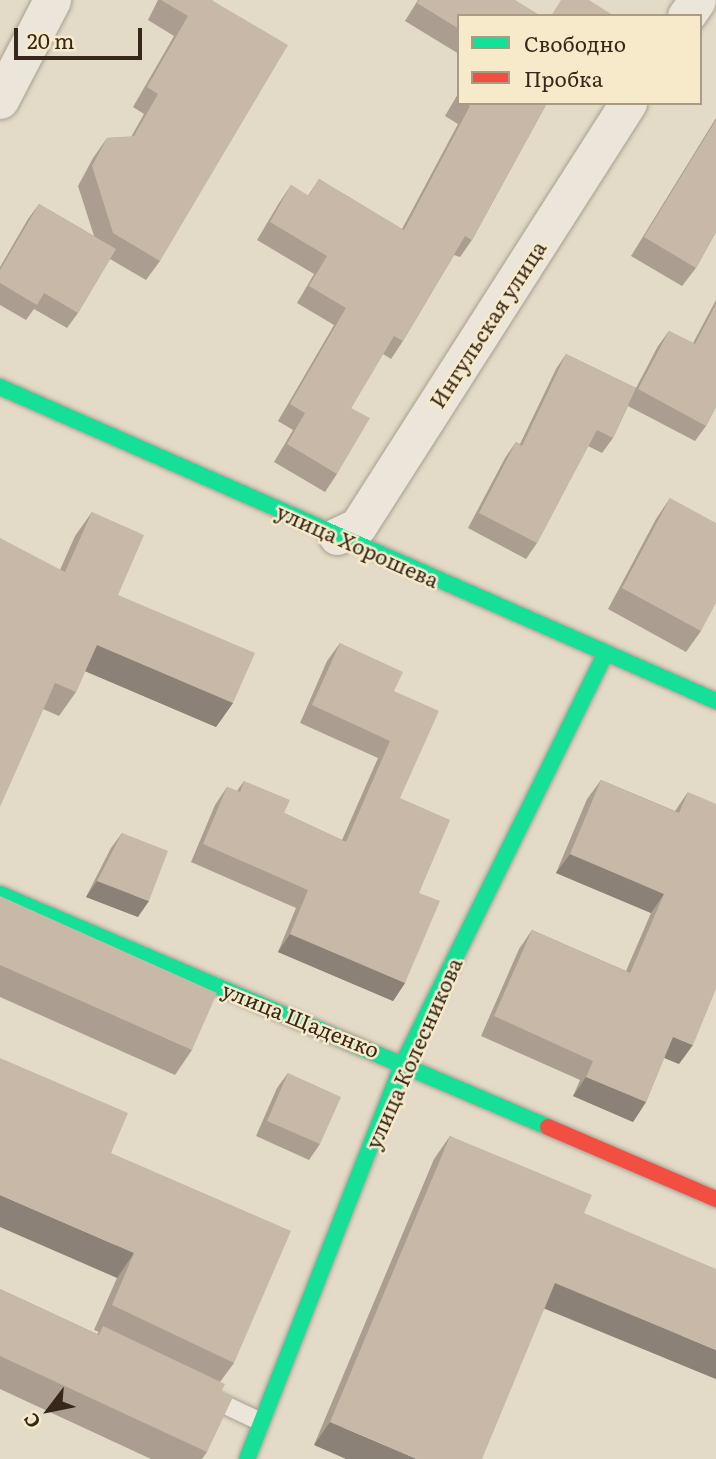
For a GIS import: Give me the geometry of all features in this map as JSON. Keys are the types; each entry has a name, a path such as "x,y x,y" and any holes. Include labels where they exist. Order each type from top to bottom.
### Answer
{"street":[{"path":"0,100 52,0"},
{"name":"Ингульская улица","path":"337,536 358,526 627,105"},
{"name":"улица Хорошева","path":"0,387 605,655 716,701"},
{"name":"улица Колесникова","path":"247,1459 259,1421 404,1061 605,655"},
{"name":"улица Щаденко","path":"0,894 404,1061 716,1199"}],"lane":[{"path":"185,1386 259,1421"}],"building":[{"path":"161,0 213,0 288,45 160,261 113,233 92,166 107,138 134,136 158,94 147,87 188,16"},
{"path":"419,0 515,0 538,14 457,14 457,28 417,3"},
{"path":"561,0 589,0 611,14 552,14"},
{"path":"546,105 472,240 465,236 403,341 394,336 351,408 370,418 337,474 287,444 305,413 290,404 346,308 309,286 327,256 270,222 291,185 309,196 319,179 404,230 470,106"},
{"path":"716,120 716,232 696,268 644,237"},
{"path":"39,204 116,249 78,313 44,293 37,305 0,283 0,270"},
{"path":"716,304 716,407 706,426 638,389 669,331 695,344"},
{"path":"566,354 636,388 613,438 597,430 537,543 479,513 516,442 522,446"},
{"path":"670,498 716,523 716,603 701,631 622,588"},
{"path":"92,512 144,535 118,595 255,653 233,703 97,645 76,692 55,683 0,807 0,538 65,572"},
{"path":"340,643 403,672 394,691 439,711 400,798 450,820 419,893 440,901 405,983 290,934 308,890 203,844 227,787 240,792 244,781 290,800 284,813 346,842 390,741 312,705"},
{"path":"601,780 679,813 688,792 716,804 716,989 693,1045 673,1037 646,1102 586,1077 593,1061 494,1016 532,930 630,973 664,894 570,854"},
{"path":"122,833 168,851 149,901 97,881"},
{"path":"0,896 217,993 192,1050 0,965"},
{"path":"0,1058 128,1113 111,1153 291,1231 234,1363 112,1305 134,1253 0,1195"},
{"path":"288,1073 341,1097 320,1144 267,1121"},
{"path":"450,1136 592,1195 584,1213 716,1269 716,1350 555,1283 482,1459 417,1459 330,1422"},
{"path":"0,1289 99,1335 103,1326 225,1384 221,1392 233,1397 207,1452 0,1356"}],"traffic: fast":[{"path":"0,387 716,701"},
{"path":"247,1459 404,1061 605,655"},
{"path":"0,894 548,1127"}],"traffic: jam":[{"path":"548,1127 716,1199"}]}
